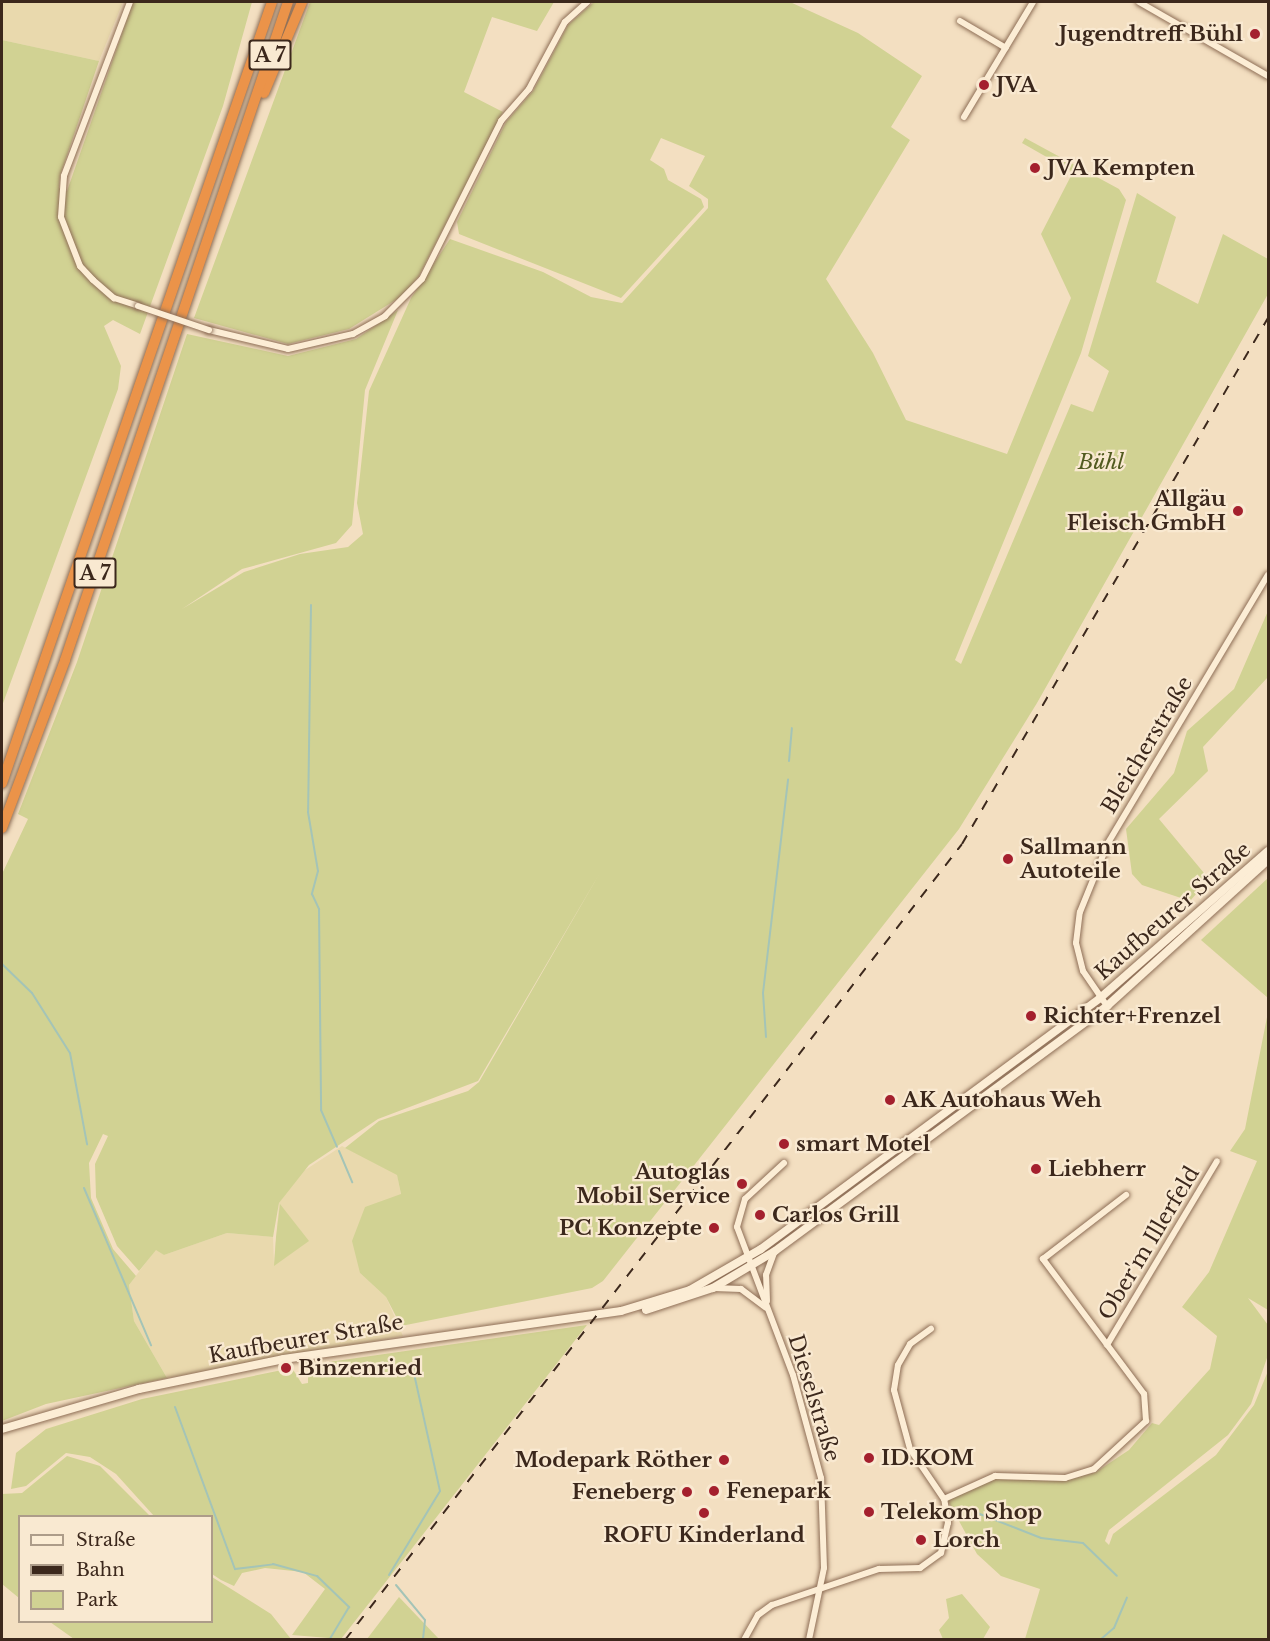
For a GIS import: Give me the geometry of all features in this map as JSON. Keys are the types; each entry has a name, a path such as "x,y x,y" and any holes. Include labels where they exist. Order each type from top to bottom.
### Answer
{"highway":[{"name":"A 7","path":"264,2 265,22"},
{"name":"A 7","path":"2,783 272,2"},
{"name":"A 7","path":"2,828 65,660 288,2"},
{"path":"253,108 302,2"}],"main road":[{"name":"Kaufbeurer Straße","path":"621,1311 690,1290 747,1258 1100,998 1269,851"},
{"name":"Kaufbeurer Straße","path":"2,1429 140,1389 292,1357 621,1311 650,1309 713,1288 752,1267 775,1251 1107,1006 1269,860"}],"street":[{"path":"130,2 64,176 61,207 80,266 105,292 138,306 209,330 288,350 353,334 386,316 422,279 501,121 529,89 564,22 587,2"},
{"path":"964,117 1033,2"},
{"path":"1138,2 1269,76"},
{"path":"960,21 1006,48"},
{"name":"Bleicherstraße","path":"1107,1006 1083,971 1076,943 1090,886 1117,826 1269,575"},
{"name":"Ober'm Illerfeld","path":"1126,1195 1043,1259 1107,1345 1217,1161"},
{"name":"Dieselstraße","path":"784,1163 741,1206 737,1227 793,1376 821,1478 824,1568 809,1640"},
{"name":"Dieselstraße","path":"768,1311 766,1275 775,1251"},
{"name":"Dieselstraße","path":"713,1288 741,1289 768,1311"},
{"path":"744,1640 763,1610 820,1592 879,1569 909,1570 933,1561 947,1534 944,1499 910,1449 894,1390 898,1365 910,1344 931,1329"},
{"path":"944,1499 995,1476 1079,1475 1119,1451 1146,1421 1148,1402 1107,1345"}],"shaded area":[{"path":"2,2 123,2 99,61 2,40"},
{"path":"342,1146 397,1174 401,1195 360,1273 386,1297 403,1336 167,1378 134,1321 129,1285 156,1249 164,1255 227,1233 273,1237 274,1265 279,1203 299,1174"}],"green space":[{"path":"133,2 252,2 223,106 140,334 113,320 104,326 121,366 118,389 2,706 2,40 99,61 60,176 59,188 67,191"},
{"path":"310,2 554,2 537,31 492,17 464,92 503,112 419,276 402,296 349,329 288,344 194,318"},
{"name":"Bühl","path":"594,2 790,2 858,33 922,76 891,127 910,140 826,279 873,353 906,420 1007,454 1071,298 1041,234 1073,172 1022,143 1025,138 1119,189 1126,200 1081,353 955,660 961,664 1071,404 1093,412 1109,371 1088,356 1137,193 1176,217 1156,282 1198,304 1223,234 1268,259 1268,294 1037,703 959,829 603,1281 592,1288 401,1326 386,1297 360,1273 352,1241 365,1207 401,1194 397,1175 345,1148 379,1121 468,1091 479,1082 601,871 478,1081 378,1119 309,1165 279,1203 273,1237 227,1233 164,1255 156,1250 139,1271 117,1246 96,1197 95,1164 108,1136 103,1134 89,1163 91,1198 113,1249 136,1276 129,1285 134,1321 167,1378 46,1404 2,1421 2,874 28,819 18,814 77,662 187,334 288,356 356,339 398,310 365,390 352,525 336,543 242,569 182,609 244,572 300,554 348,547 363,534 357,503 369,391 411,298 450,239 543,272 591,297 622,303 708,208 708,199 689,186 705,156 661,138 650,160 664,169 668,180 701,199 704,207 621,298 459,234 457,222 506,122 533,91 568,25"},
{"path":"1268,611 1268,677 1203,747 1208,771 1159,819 1209,879 1190,901 1142,885 1132,874 1126,829 1174,773 1187,731 1234,689"},
{"path":"1268,878 1268,998 1201,940"},
{"path":"1268,1012 1268,1310 1248,1298 1268,1325 1267,1358 1251,1404 1228,1435 1109,1530 1105,1541 1109,1545 1113,1534 1216,1455 1254,1405 1268,1371 1268,1639 1025,1639 1040,1589 1001,1576 977,1554 947,1499 996,1479 1065,1481 1096,1472 1129,1450 1152,1423 1159,1425 1210,1369 1217,1336 1182,1307 1209,1272 1257,1161 1230,1151 1245,1129"},
{"path":"280,1204 309,1241 274,1266 276,1237"},
{"path":"587,1325 341,1639 292,1635 325,1589 303,1572 265,1568 242,1573 234,1586 221,1580 213,1575 213,1515 153,1515 116,1474 90,1457 66,1453 26,1486 11,1489 16,1453 46,1429 142,1399 292,1368 302,1384 308,1383 308,1365"},
{"path":"67,1456 100,1466 149,1515 18,1515 18,1597 2,1584 2,1494 22,1493"},
{"path":"213,1578 271,1614 291,1639 74,1639 51,1623 213,1623"},
{"path":"962,1594 990,1627 983,1639 943,1639 939,1630 949,1618 946,1599"},
{"path":"399,1597 439,1639 367,1639"}],"waterway":[{"path":"311,605 308,812 318,871 312,894 319,909 321,1110 337,1147"},
{"path":"789,761 792,728"},
{"path":"766,1037 763,993 788,779"},
{"path":"2,964 32,993 70,1053 87,1144"},
{"path":"339,1151 352,1182"},
{"path":"84,1188 151,1345"},
{"path":"389,1575 440,1491 412,1365"},
{"path":"175,1407 235,1569 273,1564 317,1576 349,1607 329,1640"},
{"path":"962,1507 1041,1538 1083,1543 1117,1576"},
{"path":"396,1585 425,1620 423,1640"},
{"path":"1100,1640 1114,1628 1127,1598"}],"railway":[{"path":"345,1640 962,844 1268,318"}],"place":[{"name":"Jugendtreff Bühl","path":"1255,34"},
{"name":"JVA","path":"984,85"},
{"name":"JVA Kempten","path":"1035,168"},
{"name":"Allgäu Fleisch GmbH","path":"1238,511"},
{"name":"Sallmann Autoteile","path":"1008,859"},
{"name":"Richter+Frenzel","path":"1031,1016"},
{"name":"AK Autohaus Weh","path":"890,1100"},
{"name":"smart Motel","path":"784,1144"},
{"name":"Liebherr","path":"1036,1169"},
{"name":"Autoglas Mobil Service","path":"742,1184"},
{"name":"Carlos Grill","path":"760,1215"},
{"name":"PC Konzepte","path":"714,1228"},
{"name":"Binzenried","path":"286,1368"},
{"name":"ID.KOM","path":"869,1458"},
{"name":"Modepark Röther","path":"724,1460"},
{"name":"Fenepark","path":"714,1491"},
{"name":"Feneberg","path":"687,1492"},
{"name":"Telekom Shop","path":"869,1512"},
{"name":"ROFU Kinderland","path":"704,1513"},
{"name":"Lorch","path":"921,1540"}]}
